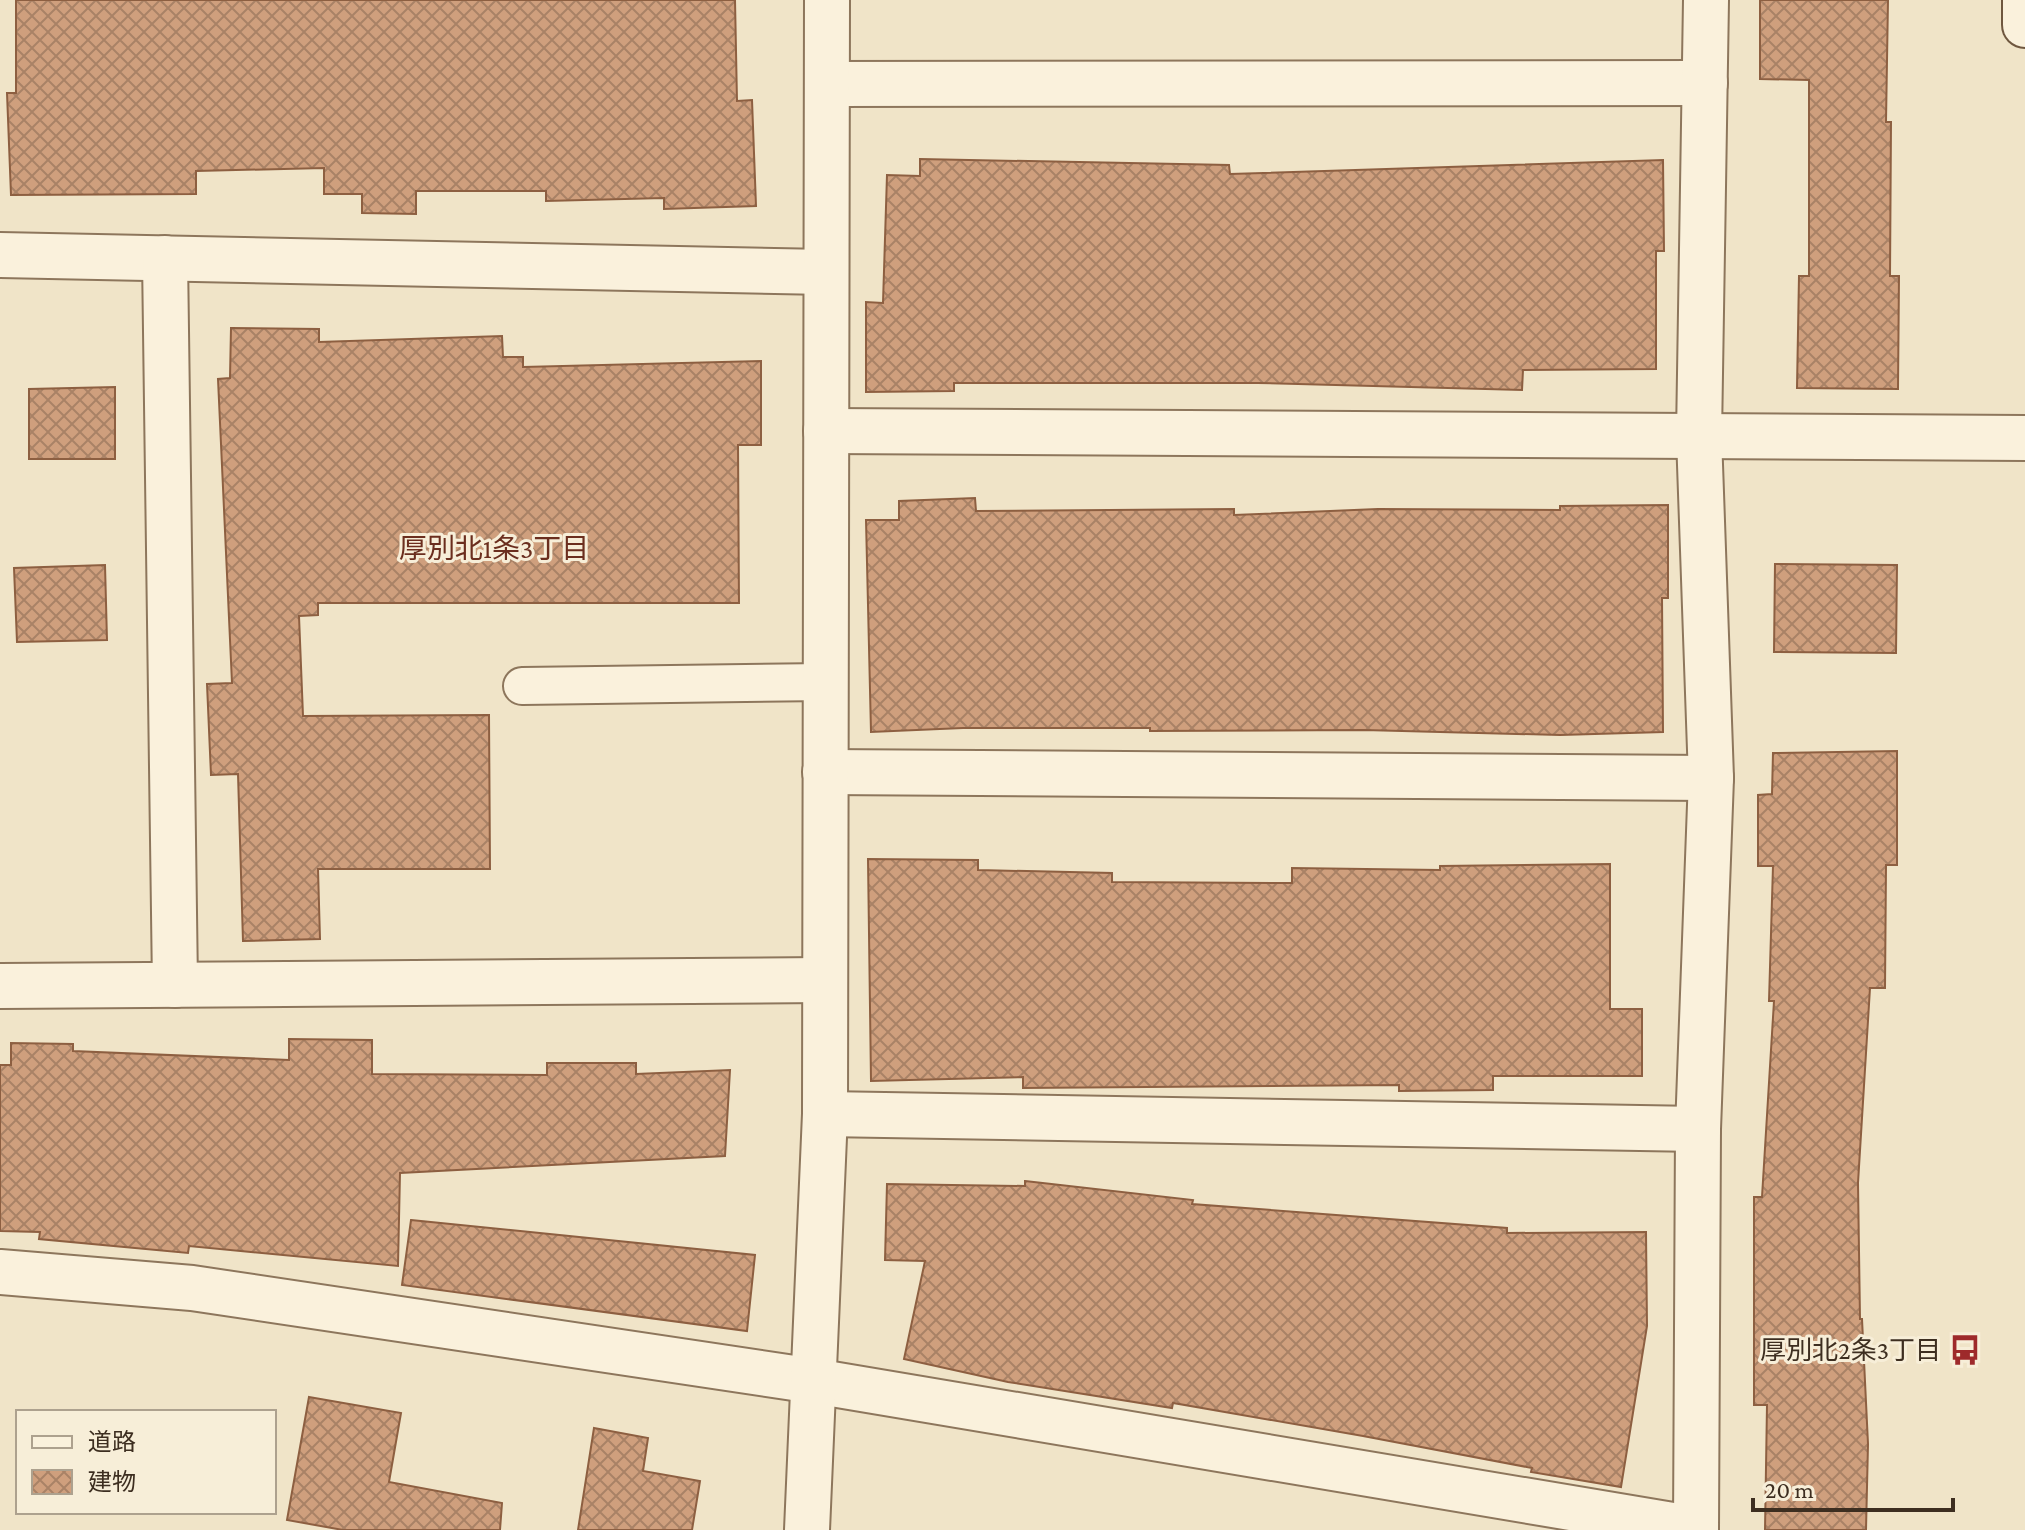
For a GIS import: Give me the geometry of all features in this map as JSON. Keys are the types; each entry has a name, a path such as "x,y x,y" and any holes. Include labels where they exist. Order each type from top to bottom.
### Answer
{"street":[{"path":"807,1530 825,1114 827,0"},
{"path":"0,1272 192,1288 814,1381 1696,1529 1698,1129 1711,778 1699,436 1706,0"},
{"path":"2025,0 2025,25"},
{"path":"827,84 1705,83"},
{"path":"0,255 826,272"},
{"path":"165,258 175,985"},
{"path":"826,431 2025,438"},
{"path":"825,772 1711,778"},
{"path":"0,986 825,980"},
{"path":"825,1114 1698,1129"}],"lane":[{"path":"522,686 826,682"}],"building":[{"path":"16,0 735,0 737,101 752,100 756,206 664,209 664,198 546,201 546,191 416,191 416,214 362,213 362,194 324,194 324,168 196,171 196,194 11,195 7,93 16,93"},
{"path":"1760,0 1888,0 1886,122 1891,122 1890,276 1899,276 1898,389 1797,388 1799,276 1809,276 1809,80 1760,79"},
{"path":"920,159 1229,165 1230,174 1663,160 1664,251 1656,251 1656,369 1523,370 1522,390 1258,383 954,383 954,391 866,392 866,302 883,303 887,175 920,176"},
{"path":"231,328 319,329 319,342 502,336 503,357 523,357 523,367 761,361 761,445 738,445 739,603 318,603 318,615 299,616 303,716 489,715 490,869 318,869 320,939 243,941 238,774 211,775 207,684 232,683 218,379 230,378"},
{"path":"115,387 115,459 29,459 29,389"},
{"path":"975,498 976,511 1234,509 1234,515 1378,509 1560,510 1560,506 1668,505 1668,598 1662,598 1663,732 1560,735 1364,730 963,728 871,732 866,520 899,520 899,501"},
{"path":"1775,564 1897,565 1896,653 1774,652"},
{"path":"105,565 107,640 17,642 14,568"},
{"path":"1897,751 1897,865 1886,865 1885,988 1870,988 1858,1183 1860,1319 1868,1444 1866,1530 1765,1530 1767,1405 1754,1405 1754,1197 1762,1197 1774,1001 1769,1001 1773,866 1758,866 1758,795 1772,794 1773,753"},
{"path":"868,859 978,860 978,870 1112,873 1112,882 1292,883 1292,868 1440,870 1440,866 1610,864 1610,1009 1642,1009 1642,1076 1493,1076 1493,1090 1399,1091 1399,1085 1023,1088 1023,1077 871,1081"},
{"path":"289,1039 372,1040 372,1074 547,1075 547,1063 636,1063 636,1074 730,1070 725,1156 400,1173 398,1266 189,1246 188,1253 39,1239 40,1232 0,1231 0,1065 11,1065 11,1043 73,1044 73,1051 289,1060"},
{"path":"1025,1181 1193,1200 1192,1204 1507,1228 1507,1233 1646,1232 1647,1326 1621,1487 1531,1472 1532,1468 1363,1436 1173,1403 1172,1408 1008,1382 904,1359 925,1261 885,1260 887,1184 1025,1186"},
{"path":"411,1220 755,1255 747,1331 402,1285"},
{"path":"309,1397 401,1413 389,1482 502,1503 500,1530 343,1530 287,1520"},
{"path":"594,1428 648,1438 643,1471 700,1481 692,1530 578,1530"}],"place":[{"name":"厚別北2条3丁目","path":"1965,1350"}],"district":[{"name":"厚別北1条3丁目","path":"494,548"}]}
